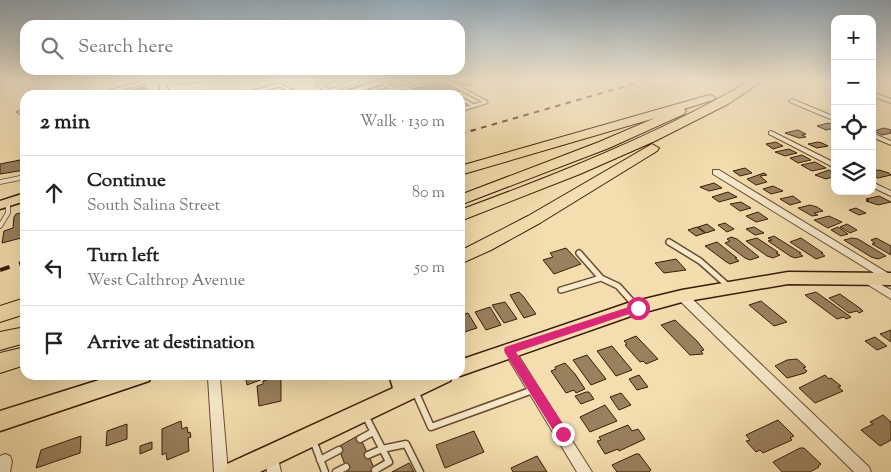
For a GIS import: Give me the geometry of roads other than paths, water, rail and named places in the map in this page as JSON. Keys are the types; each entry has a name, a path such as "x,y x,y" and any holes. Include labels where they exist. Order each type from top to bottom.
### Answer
{"highway":[{"path":"465,170 711,102"},
{"path":"465,198 711,102"},
{"path":"465,214 604,160 711,102"},
{"path":"465,256 514,232 572,199 699,120 711,102"},
{"path":"0,314 20,308"},
{"path":"0,341 20,336"},
{"path":"0,363 20,357"}],"main road":[{"path":"4,204 20,199"},
{"path":"465,366 638,308 728,286 788,278 865,278 891,284"},
{"path":"465,359 489,357"},
{"path":"0,422 127,380"},
{"path":"236,472 272,463 311,435 363,411 411,383 423,380"}],"street":[{"path":"794,102 831,117"},
{"path":"771,134 831,164"},
{"path":"876,137 891,143"},
{"path":"716,172 891,284"},
{"path":"876,186 891,194"},
{"path":"682,296 864,472"},
{"path":"509,350 585,472"},
{"path":"214,380 221,472"}],"lane":[{"path":"467,102 474,106"},
{"path":"465,109 486,102"},
{"path":"0,182 20,178"},
{"path":"0,226 8,213 4,204"},
{"path":"669,242 690,253 710,268 728,286"},
{"path":"579,254 601,278 618,286 638,308"},
{"path":"560,290 601,278"},
{"path":"411,383 431,427 534,390"},
{"path":"363,411 389,462 375,470"},
{"path":"360,439 373,432"},
{"path":"311,435 325,472"},
{"path":"368,455 382,449 406,444 420,472"},
{"path":"320,460 339,450"},
{"path":"336,472 346,467"}],"railway":[{"path":"465,133 571,102"},
{"path":"0,270 20,264"}]}
